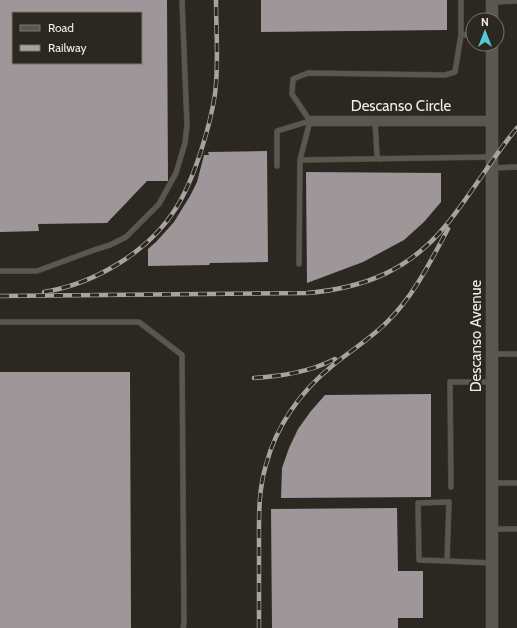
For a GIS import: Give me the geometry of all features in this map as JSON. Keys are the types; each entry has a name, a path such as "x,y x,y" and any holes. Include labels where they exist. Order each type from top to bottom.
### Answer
{"street":[{"path":"492,1 492,12"},
{"name":"Descanso Avenue","path":"492,52 492,628"},
{"name":"Descanso Circle","path":"310,121 492,121"}],"lane":[{"path":"0,271 37,271 110,245 126,237 159,204 176,173 185,143 187,124 182,0"},
{"path":"299,264 300,160 310,121 292,94 293,79 308,73 445,75 455,72 461,35 461,0"},
{"path":"492,1 517,2"},
{"path":"277,166 277,131 310,121"},
{"path":"375,121 377,156 380,159"},
{"path":"300,160 380,159 492,162 517,167"},
{"path":"0,322 138,322 182,355 183,628"},
{"path":"492,354 517,354"},
{"path":"451,487 450,382 492,382"},
{"path":"492,483 517,483"},
{"path":"447,562 449,502 418,503 419,560 447,562 492,563"},
{"path":"492,529 517,529"}],"building":[{"path":"0,0 167,0 168,181 147,181 107,223 38,224 39,231 0,232"},
{"path":"261,0 447,0 447,30 261,32"},
{"path":"267,151 268,262 148,266 148,249 174,222 190,196 197,182 204,155 209,155 208,152"},
{"path":"306,172 441,173 441,202 424,222 404,240 363,262 307,283"},
{"path":"0,372 130,372 131,628 0,628"},
{"path":"431,394 431,497 281,498 282,468 289,448 298,429 325,395"},
{"path":"397,508 398,571 423,571 423,618 398,618 398,628 272,628 271,509"}],"railway":[{"path":"44,292 82,282 119,264 151,239 165,224 176,208 195,168 213,107 217,71 216,0"},
{"path":"0,296 307,293 348,287 367,281 402,265 433,240 447,224 517,128"},
{"path":"259,628 260,495 263,475 276,437 291,410 310,387 332,366 376,333 398,310 415,288 448,229"},
{"path":"254,378 296,373 335,359"}]}
